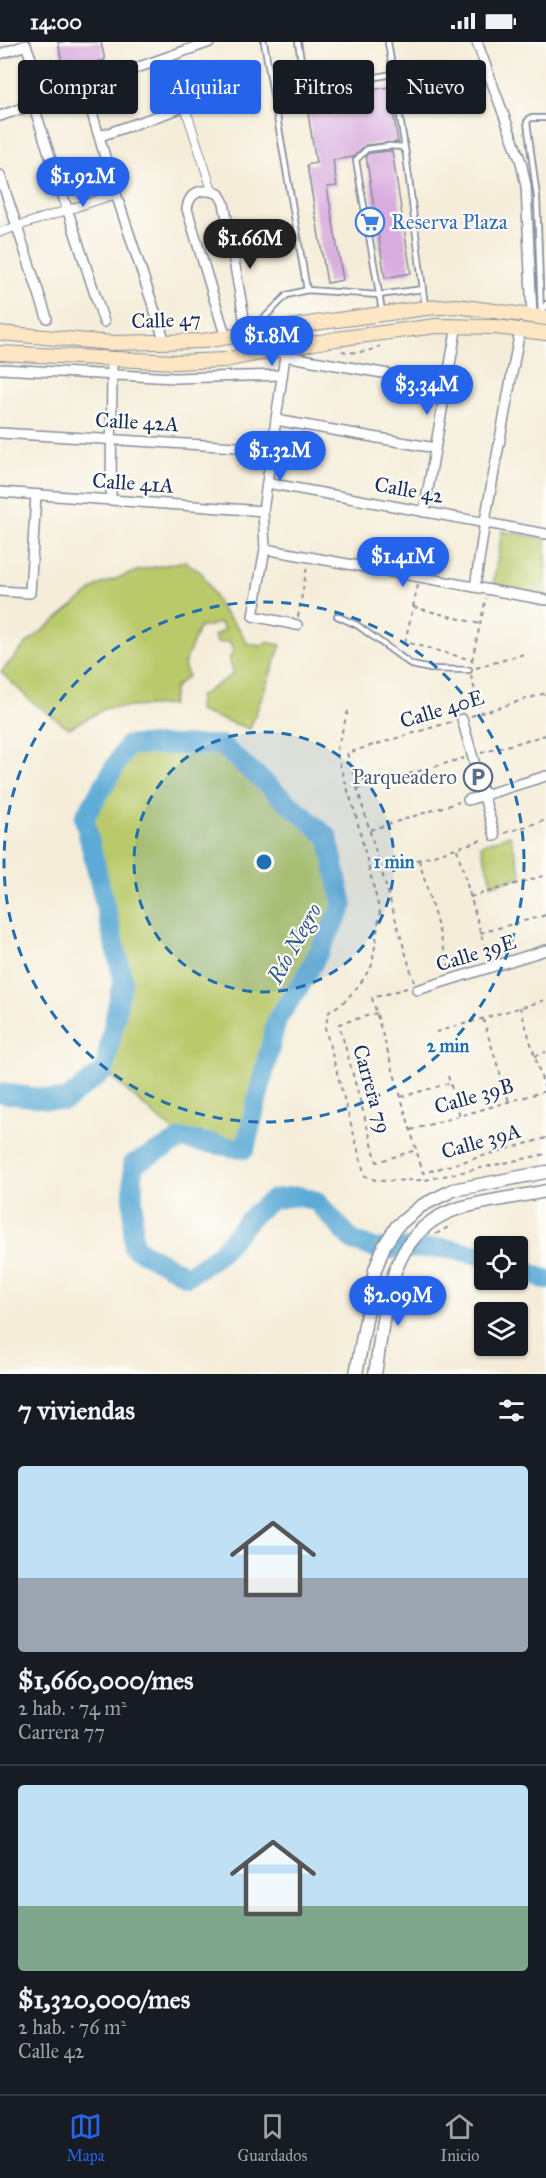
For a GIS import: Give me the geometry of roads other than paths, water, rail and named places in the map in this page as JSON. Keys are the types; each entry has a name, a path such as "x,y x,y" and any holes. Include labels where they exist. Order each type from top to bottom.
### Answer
{"main road":[{"name":"Calle 47","path":"0,333 111,343 203,341 426,308 474,307 541,314"},
{"name":"Calle 47","path":"0,353 112,360 203,361 284,352 402,330 458,326 495,327 546,333"}],"street":[{"path":"138,67 210,42"},
{"path":"477,42 521,162 526,186 541,314"},
{"path":"0,54 26,45 31,60"},
{"path":"0,116 18,109"},
{"path":"36,114 104,322"},
{"path":"93,114 116,194 165,342"},
{"path":"100,136 164,114"},
{"path":"187,114 212,190"},
{"path":"0,175 47,318"},
{"path":"226,338 188,216 189,198 200,191 212,190 222,196 247,335"},
{"path":"0,232 116,194"},
{"path":"424,512 458,326"},
{"path":"476,587 485,521 520,330"},
{"path":"297,625 253,616 265,549 263,511 284,352 446,384"},
{"path":"111,499 112,360"},
{"path":"0,369 175,378 282,375"},
{"path":"276,420 435,448"},
{"name":"Calle 42A","path":"0,433 272,449"},
{"name":"Calle 42","path":"267,483 485,521 546,534"},
{"name":"Calle 41A","path":"0,492 263,511"},
{"path":"0,591 30,593 36,495"},
{"path":"265,549 546,600"},
{"path":"462,719 495,836"},
{"path":"468,800 546,776"},
{"name":"Calle 39E","path":"416,988 546,950"},
{"path":"356,1374 375,1270 384,1245 397,1226 421,1206 453,1190 546,1172"},
{"path":"375,1374 392,1276 403,1251 419,1231 441,1215 459,1209 546,1191"}],"lane":[{"path":"264,42 308,290"},
{"path":"298,42 305,84 314,88 386,75"},
{"path":"388,42 391,60"},
{"path":"399,114 426,308"},
{"path":"541,314 537,197 527,122 530,118 546,118"},
{"path":"382,314 356,160 367,149 390,146 402,147 404,150"},
{"path":"247,335 287,295 308,290 379,295 423,289"},
{"path":"337,616 357,625 412,665 430,669 469,670"}],"waterway":[{"name":"Río Negro","path":"0,1093 65,1101 104,1071 123,979 84,818 128,745 221,745 328,837 343,906 305,978 277,1019 245,1149 182,1139 133,1164 133,1247 187,1276 218,1255 254,1214 273,1199 298,1196 316,1201 353,1241 378,1249 444,1248 474,1254"},
{"name":"Río Negro","path":"528,1272 546,1280"}],"place":[{"name":"Reserva Plaza","path":"370,222"},
{"name":"Parqueadero","path":"478,777"}]}
